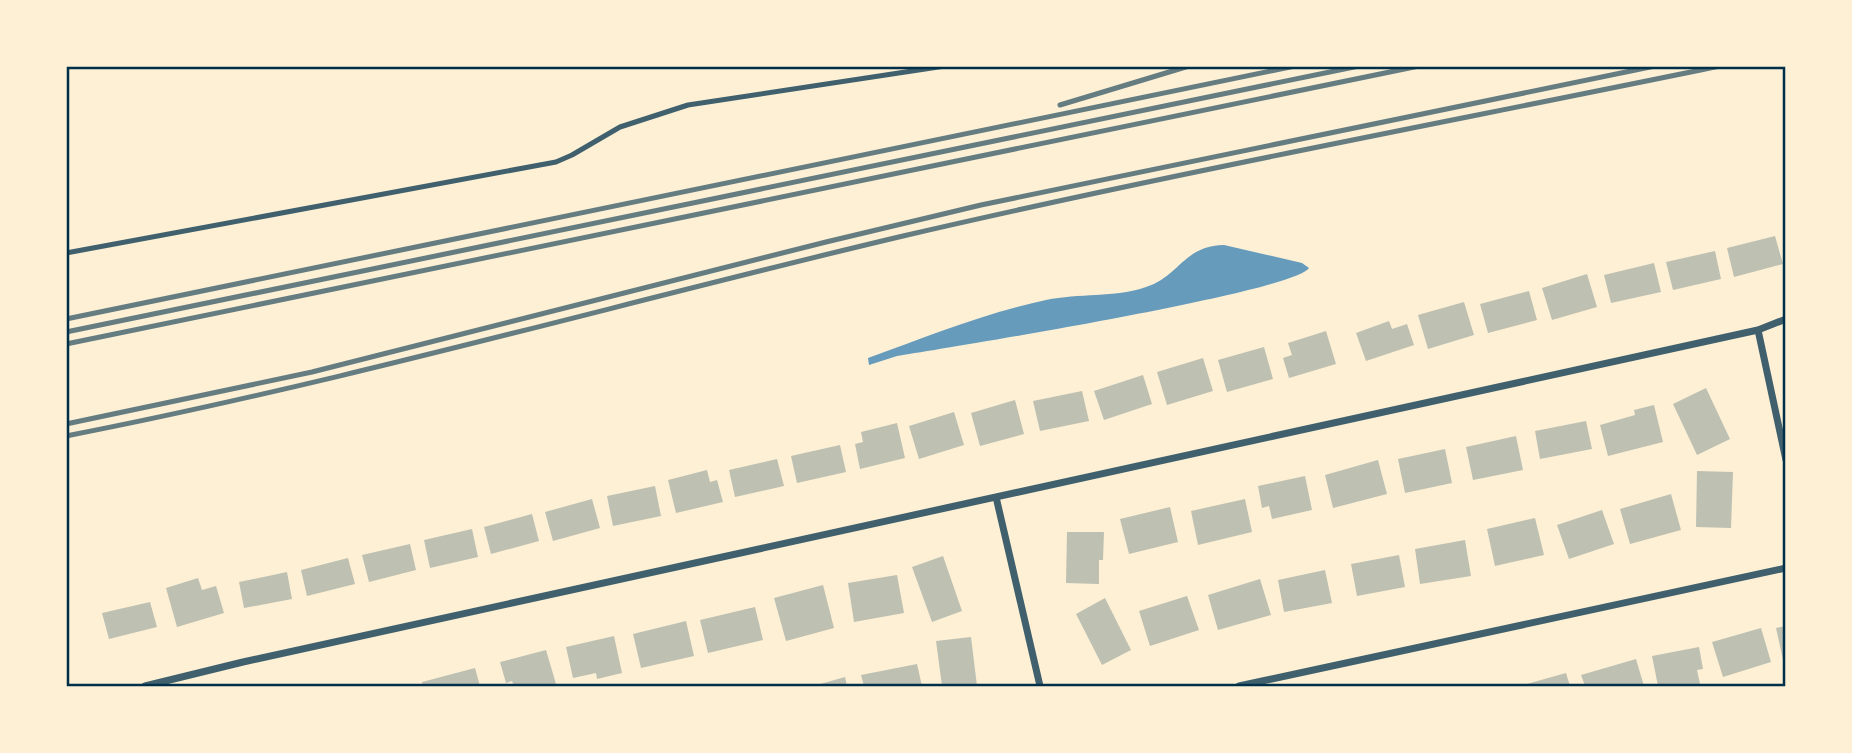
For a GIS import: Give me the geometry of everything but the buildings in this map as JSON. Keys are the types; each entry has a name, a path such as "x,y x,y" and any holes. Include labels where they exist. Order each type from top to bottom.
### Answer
{"street":[{"path":"145,687 243,662 1758,330 1786,319"},
{"path":"1758,330 1786,460"},
{"path":"996,497 1040,687"},
{"path":"1239,687 1786,568"}],"lane":[{"path":"66,253 545,164 572,155 620,127 688,105 945,66"}],"water":[{"path":"1224,245 1302,263 1309,268 1289,278 1245,291 1045,331 897,356 869,365 868,358 1023,305 1058,298 1122,293 1146,287 1167,276 1199,250"}],"railway":[{"path":"1060,105 1189,66"},
{"path":"66,319 1295,66"},
{"path":"66,332 1359,66"},
{"path":"66,344 1419,66"},
{"path":"66,424 312,372 981,205 1655,66"},
{"path":"66,436 277,391 798,261 1005,213 1720,66"}]}
